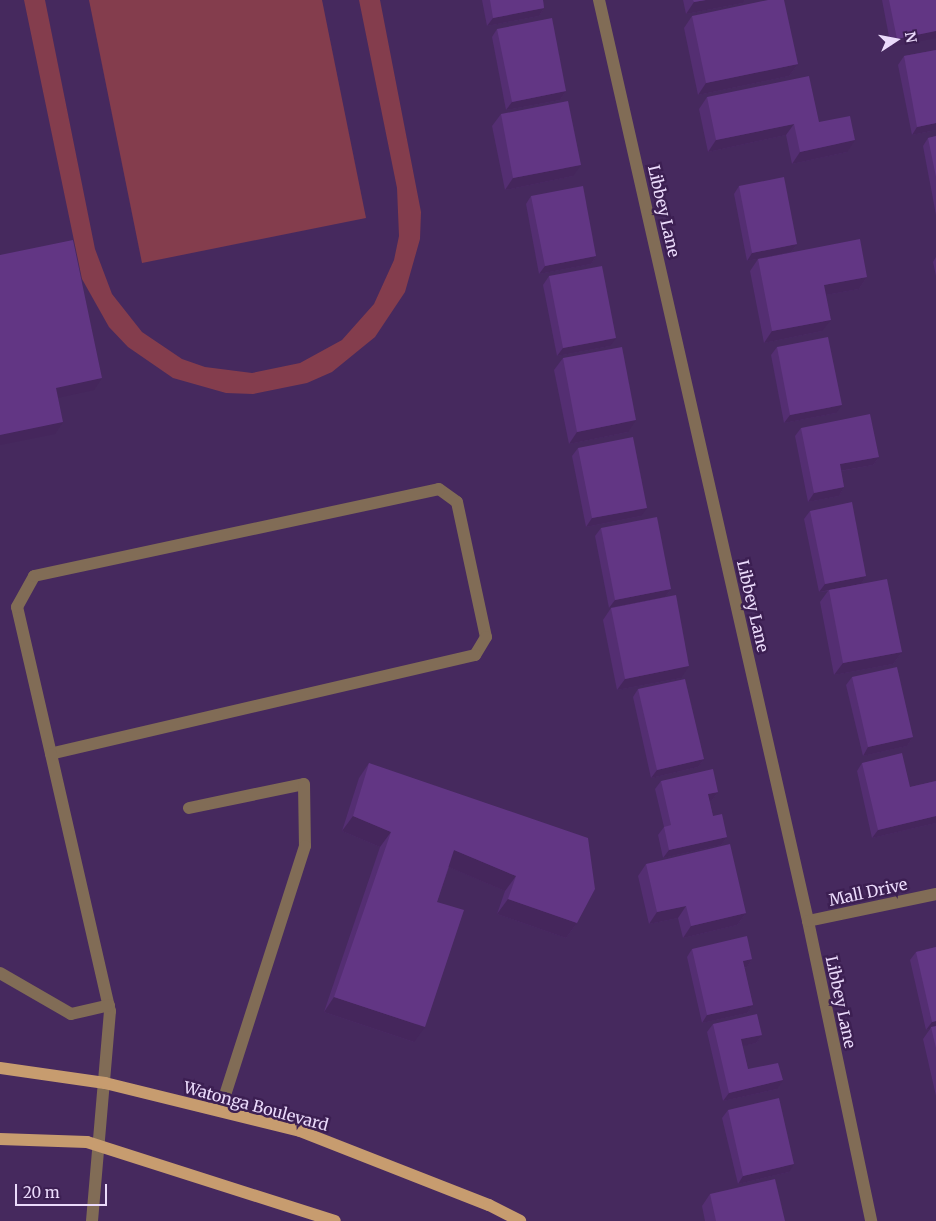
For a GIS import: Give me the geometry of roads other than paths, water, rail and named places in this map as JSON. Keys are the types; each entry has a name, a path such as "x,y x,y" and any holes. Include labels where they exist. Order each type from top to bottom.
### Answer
{"main road":[{"name":"Watonga Boulevard","path":"0,1068 105,1083 300,1131 490,1205 520,1221"},
{"path":"0,1139 97,1146 335,1221"}],"street":[{"name":"Libbey Lane","path":"599,0 808,921 870,1221"},
{"path":"51,754 475,655 486,637 457,502 439,489 34,576 17,607 109,1005 105,1083 97,1146 92,1221"},
{"path":"189,808 304,784 305,846 220,1111"},
{"name":"Mall Drive","path":"808,921 936,894"},
{"path":"0,973 71,1014 109,1005"}]}
